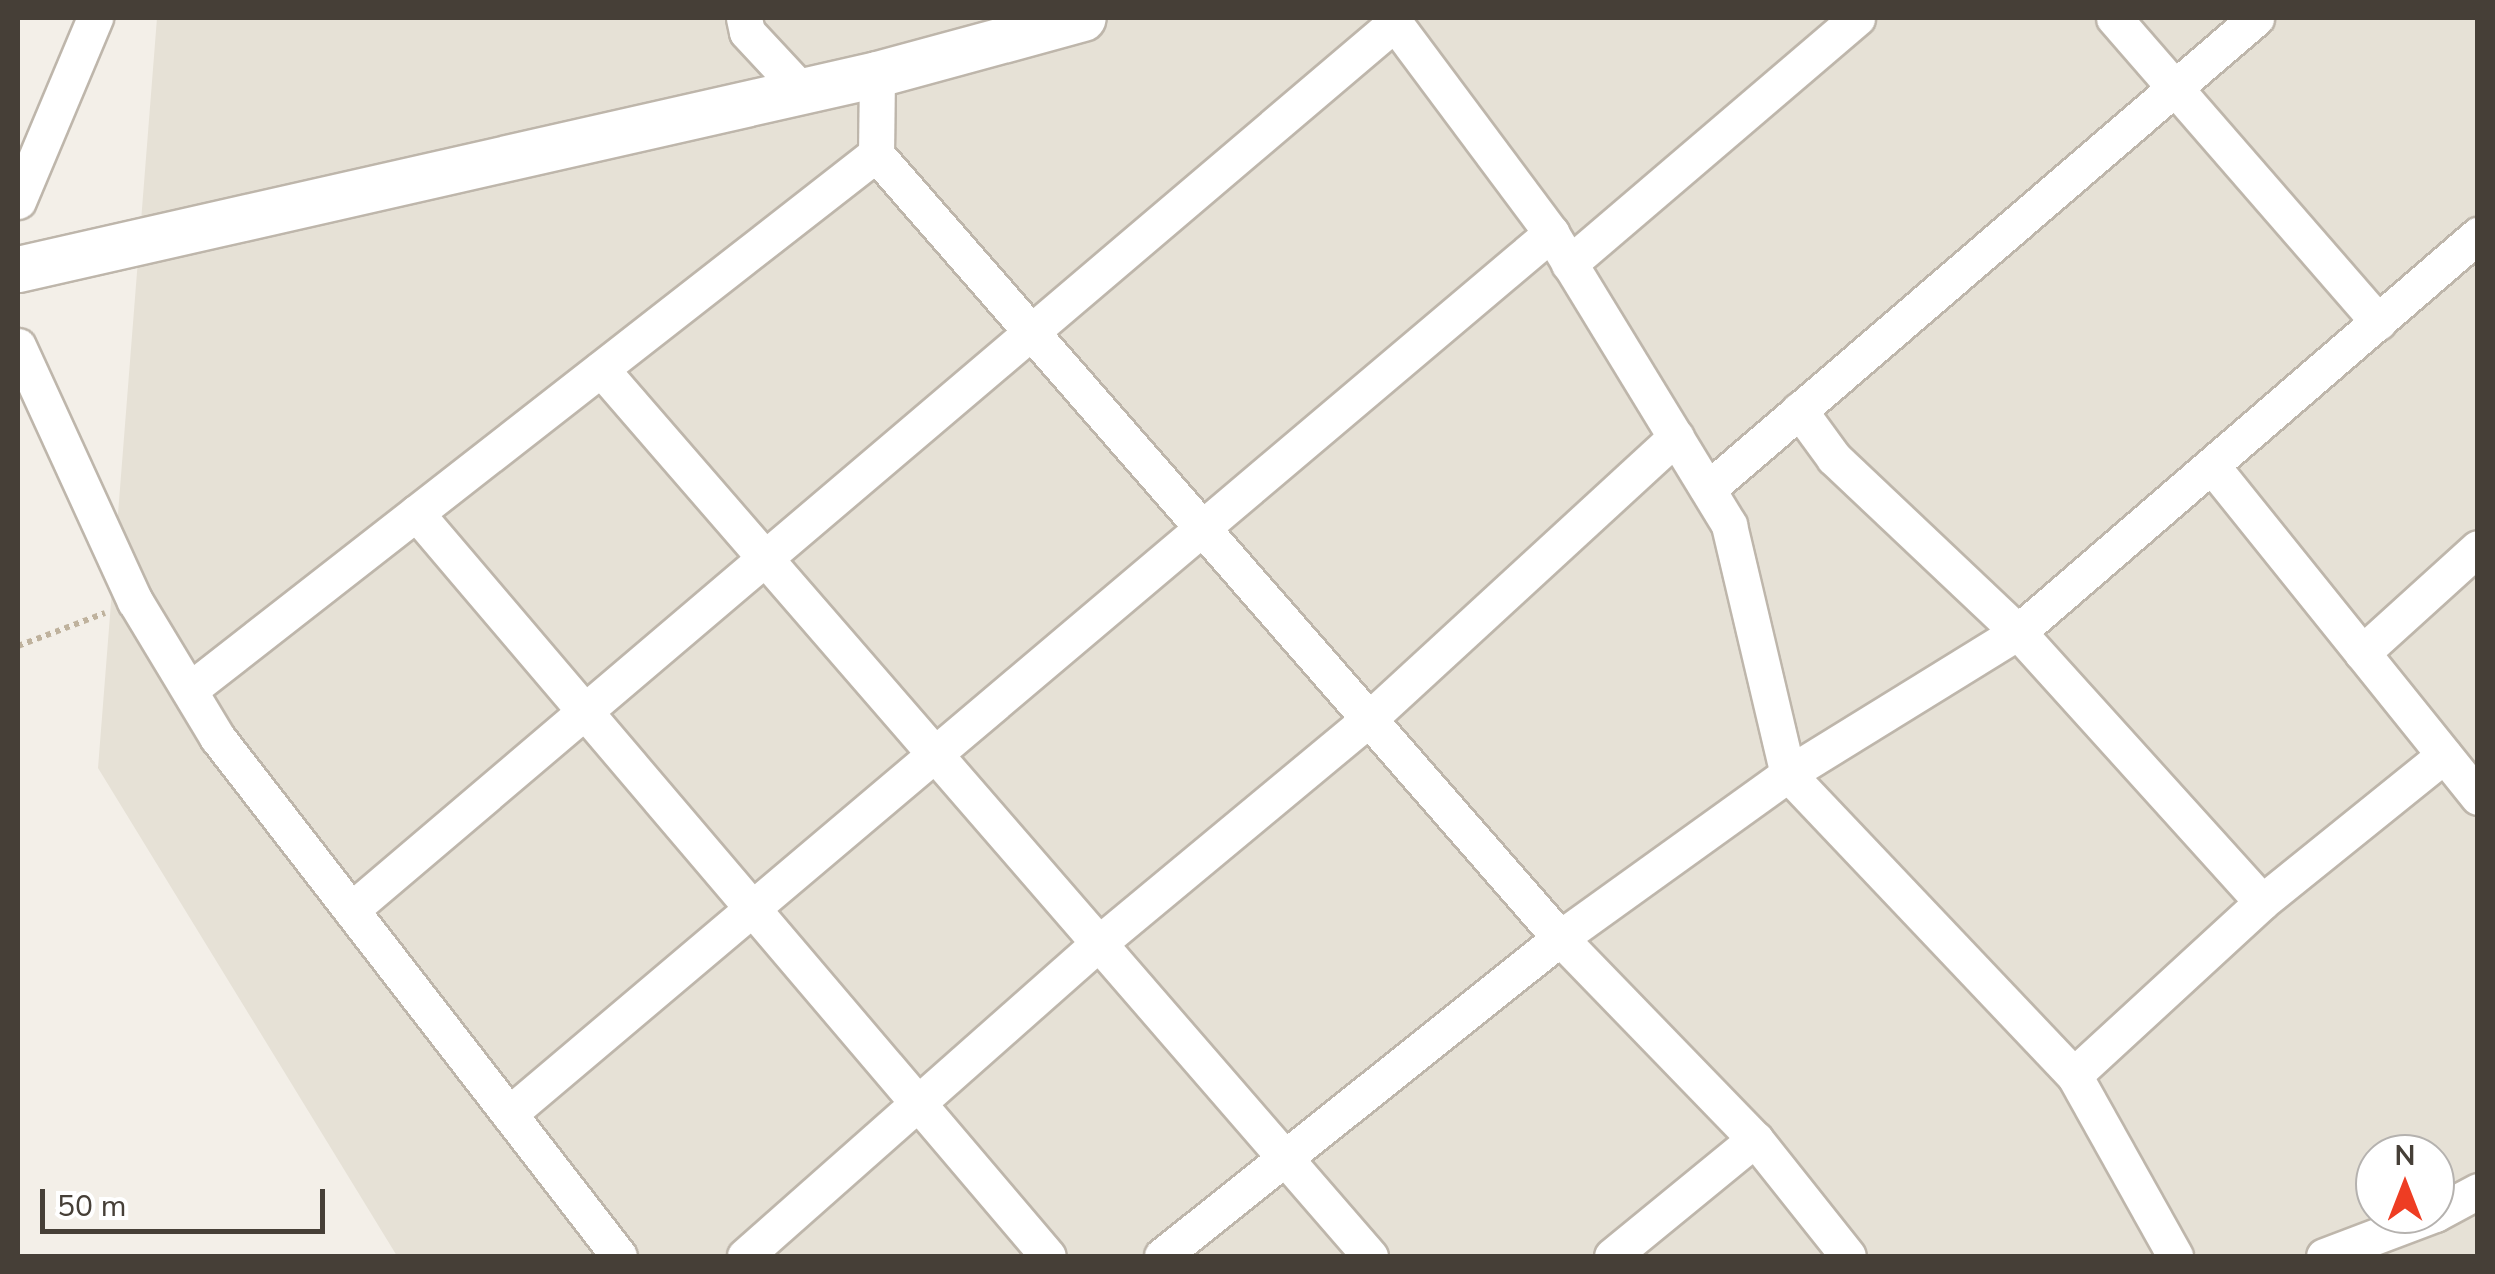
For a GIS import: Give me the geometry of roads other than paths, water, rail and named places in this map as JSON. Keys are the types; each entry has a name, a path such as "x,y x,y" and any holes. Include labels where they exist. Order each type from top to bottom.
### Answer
{"street":[{"path":"18,201 95,18"},
{"path":"744,18 747,32 802,92"},
{"path":"18,269 802,92 1083,18"},
{"path":"1569,264 1857,18"},
{"path":"2114,18 2378,322"},
{"path":"1708,489 2256,18"},
{"path":"351,910 1391,22 1551,233 1729,525 1788,774 2074,1075 2175,1256"},
{"path":"877,74 876,154 1560,938 1754,1139 1848,1256"},
{"path":"192,688 876,154"},
{"path":"509,1114 1551,233"},
{"path":"1162,1256 1560,938 1788,774 2018,632 2378,322 2469,257"},
{"path":"18,346 134,602 192,688 216,737 619,1256"},
{"path":"601,368 1370,1256"},
{"path":"1799,410 1834,458 2018,632 2262,902"},
{"path":"745,1256 1099,943 1369,718 1676,437"},
{"path":"2212,466 2478,796"},
{"path":"416,513 1048,1256"},
{"path":"2362,653 2478,548"},
{"path":"2074,1075 2262,902 2444,755"},
{"path":"1612,1256 1754,1139"},
{"path":"2455,1203 2478,1191"},
{"path":"2324,1256 2382,1234"}]}
